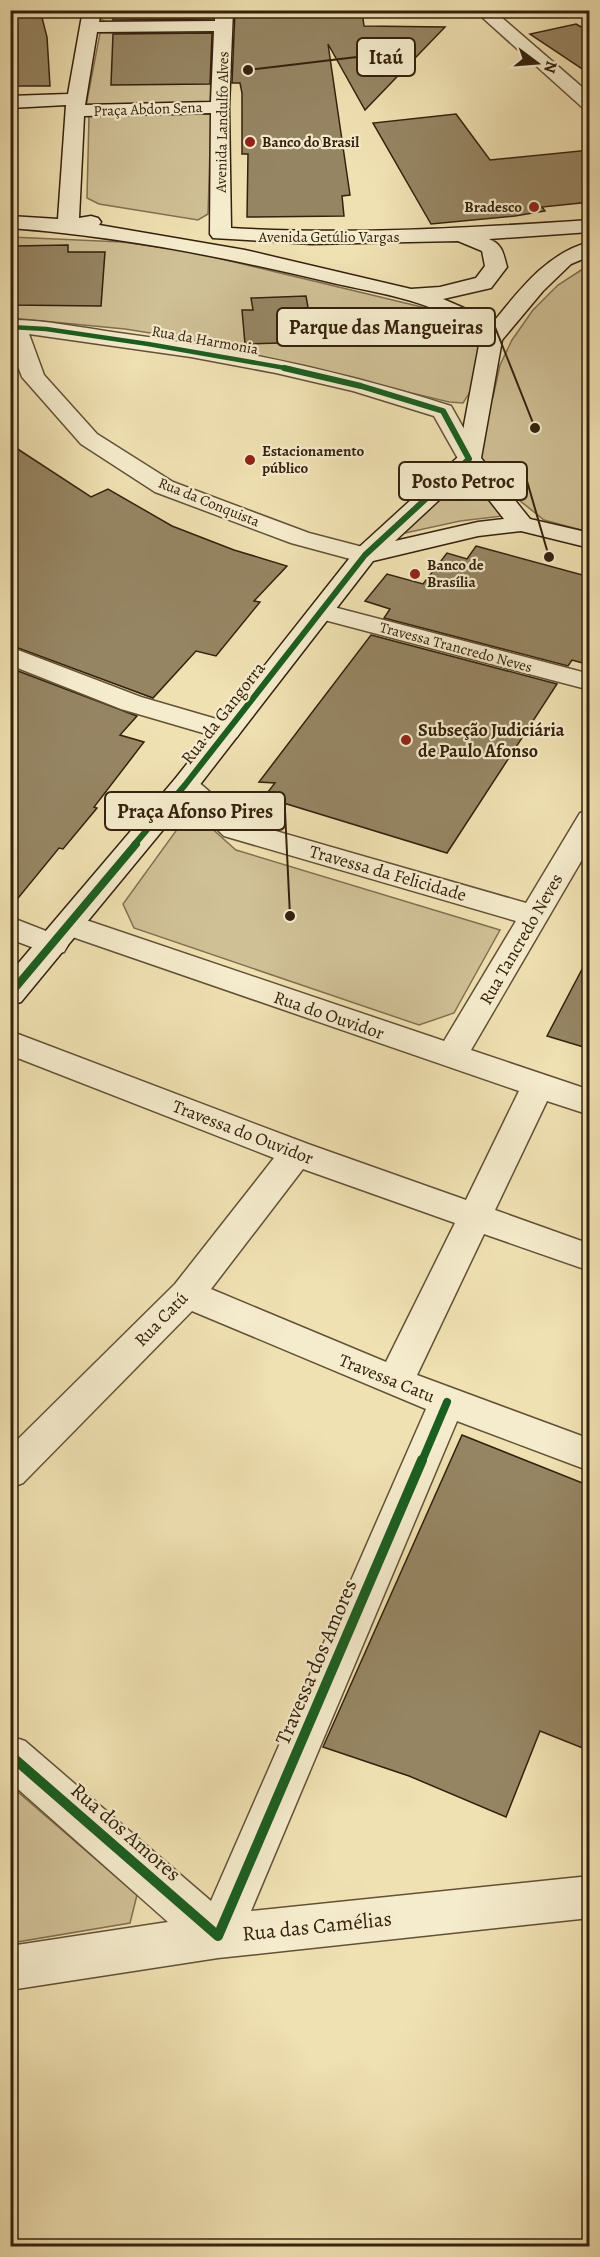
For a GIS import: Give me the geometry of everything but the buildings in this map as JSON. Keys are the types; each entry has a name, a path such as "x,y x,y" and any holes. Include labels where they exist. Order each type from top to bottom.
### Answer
{"street":[{"path":"482,10 590,104"},
{"path":"68,226 76,105 91,19 224,18"},
{"name":"Avenida Landulfo Alves","path":"221,234 220,107 224,18"},
{"name":"Praça Abdon Sena","path":"10,102 220,107"},
{"name":"Avenida Getúlio Vargas","path":"10,222 68,226 245,256 413,296 437,303 481,325 491,339"},
{"name":"Avenida Getúlio Vargas","path":"68,226 85,222 114,222 221,234 306,240 463,236 590,226"},
{"path":"413,296 440,293 483,283 496,267 492,248 463,236"},
{"path":"521,524 469,459 491,339 535,285 564,260 590,248"},
{"name":"Rua da Harmonia","path":"13,327 160,345 236,358 392,393 443,411 469,459"},
{"name":"Rua da Conquista","path":"13,327 33,377 89,439 165,487 300,538 365,555"},
{"name":"Rua da Gangorra","path":"10,994 185,785 365,555 469,459"},
{"path":"365,555 478,529 521,524 590,540"},
{"name":"Travessa Trancredo Neves","path":"322,612 590,682"},
{"path":"10,656 130,703 227,731"},
{"name":"Travessa da Felicidade","path":"185,785 234,829 535,916"},
{"name":"Rua Tancredo Neves","path":"451,1057 590,820"},
{"name":"Rua do Ouvidor","path":"10,927 61,935 590,1103"},
{"name":"Travessa do Ouvidor","path":"10,1042 296,1153 590,1258"},
{"path":"395,1382 538,1086"},
{"name":"Rua Catú","path":"10,1472 187,1294 296,1153"},
{"name":"Travessa Catu","path":"187,1294 395,1382 590,1455"},
{"name":"Travessa dos Amores","path":"218,1936 447,1402"},
{"name":"Rua dos Amores","path":"10,1755 218,1936"},
{"name":"Rua das Camélias","path":"10,1968 218,1936 590,1897"}],"shaded area":[{"path":"99,10 217,11 208,21 106,22 97,16"},
{"path":"100,33 212,33 210,105 86,106"},
{"path":"211,114 208,214 198,220 99,204 87,198 89,116"},
{"path":"11,237 122,242 189,251 430,309 460,321 474,333 480,351 478,373 463,403 449,402 182,338 125,329 11,318"},
{"path":"589,265 589,532 544,520 470,461 503,516 460,521 396,535 469,459 493,397 500,365 512,340 533,310 558,285"},
{"path":"191,810 236,850 500,930 454,1013 419,1025 134,928 123,904"},
{"path":"11,1786 137,1895 130,1923 11,1943"}],"cycle path":[{"path":"10,327 58,331 234,357 361,386 443,411 469,459 365,555 185,785 10,994"},
{"path":"10,1755 218,1936 447,1402"}],"place":[{"name":"Itaú","path":"248,70"},
{"name":"Banco do Brasil","path":"250,142"},
{"name":"Bradesco","path":"534,207"},
{"name":"Parque das Mangueiras","path":"535,428"},
{"name":"Estacionamento público","path":"250,460"},
{"name":"Posto Petroc","path":"549,557"},
{"name":"Banco de Brasília","path":"415,574"},
{"name":"Subseção Judiciária de Paulo Afonso","path":"406,740"},
{"name":"Praça Afonso Pires","path":"290,916"}]}
